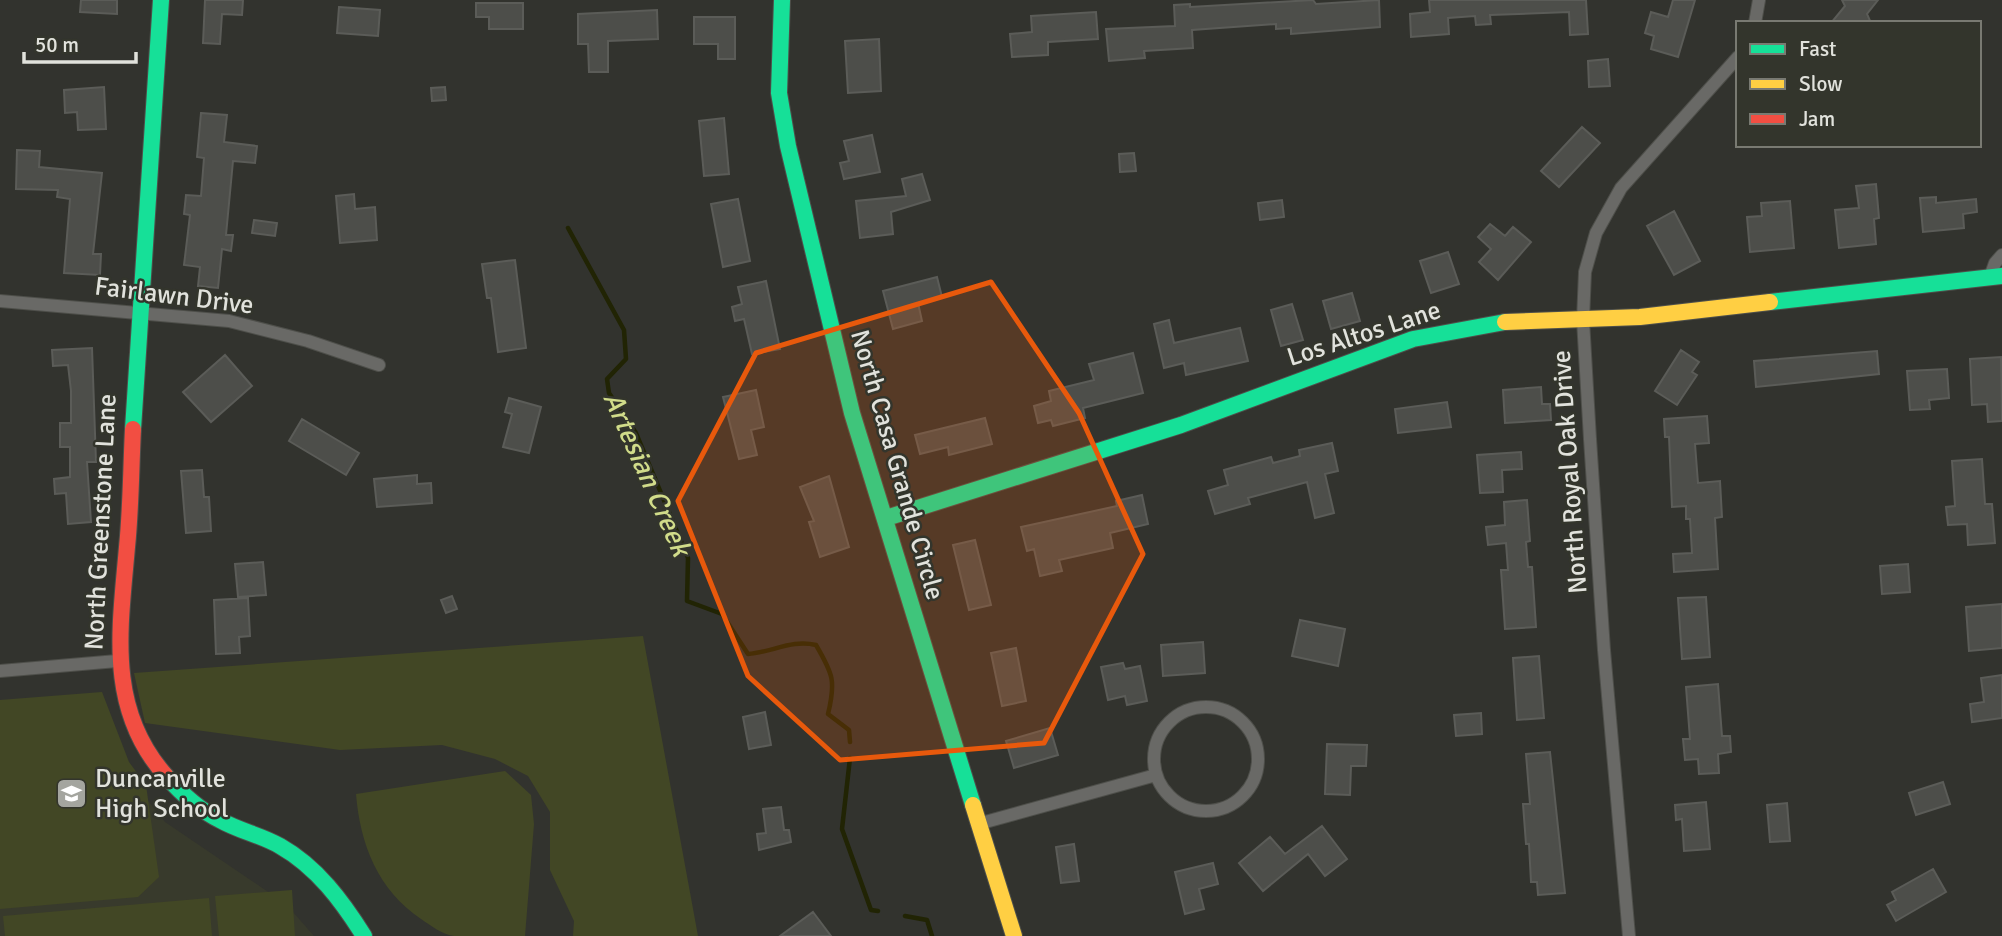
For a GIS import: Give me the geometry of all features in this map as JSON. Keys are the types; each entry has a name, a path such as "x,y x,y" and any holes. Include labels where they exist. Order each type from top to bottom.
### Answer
{"street":[{"name":"North Greenstone Lane","path":"161,0 138,311 128,555 117,662 120,686 136,733 182,792 218,819 286,849 337,892 363,936"},
{"name":"North Casa Grande Circle","path":"782,0 779,93 788,146 852,413 1014,936"},
{"path":"1755,21 1759,0"},
{"name":"North Royal Oak Drive","path":"1629,936 1604,650 1583,320 1585,272 1596,233 1609,206 1736,59"},
{"path":"1996,277 1995,263 2002,255"},
{"name":"Los Altos Lane","path":"886,518 1181,425 1413,339 1503,322 1687,313 1996,277"},
{"name":"Fairlawn Drive","path":"0,301 229,321 308,341 379,365"},
{"path":"0,671 117,662"},
{"path":"1198,707 1216,708 1233,714 1247,726 1256,742 1259,758 1249,789 1237,801 1223,809 1190,809 1163,790 1156,775 1153,757 1162,732 1181,713 1198,707"},
{"path":"978,824 1156,775"}],"highlighted area":[{"path":"991,282 1079,413 1143,554 1044,743 840,760 748,676 678,501 756,353"}],"shaded area":[{"name":"Duncanville High School","path":"0,709 121,767 165,822 286,904 314,936 0,936"}],"green space":[{"path":"643,636 698,936 573,936 574,921 550,870 550,812 528,776 495,759 442,745 340,750 145,723 134,673"},
{"name":"Duncanville High School","path":"102,692 129,762 146,785 159,877 138,897 0,909 0,700"},
{"path":"505,771 531,795 534,824 525,936 445,934 406,907 383,880 367,848 356,794"},
{"path":"292,890 295,936 219,936 215,896"},
{"path":"209,898 212,936 5,936 3,916"}],"building":[{"path":"81,0 117,0 117,14 80,12"},
{"path":"205,0 243,0 242,15 222,14 220,44 203,43"},
{"path":"1313,0 1316,4 1379,0 1380,27 1291,34 1291,28 1276,29 1276,24 1192,30 1193,48 1144,51 1145,58 1109,61 1106,29 1175,26 1174,5 1190,4 1190,7"},
{"path":"1429,0 1586,0 1588,34 1570,35 1569,12 1490,15 1491,24 1476,25 1475,16 1448,18 1449,34 1411,37 1410,14 1430,12"},
{"path":"1673,0 1695,0 1678,57 1651,49 1654,36 1645,33 1651,12 1668,17"},
{"path":"1842,0 1878,0 1867,14 1870,21 1833,21 1845,6"},
{"path":"476,3 523,3 523,29 489,29 489,17 476,17"},
{"path":"339,7 380,10 378,36 337,33"},
{"path":"657,10 658,39 608,41 608,72 589,72 588,44 578,44 578,14"},
{"path":"1096,12 1098,39 1048,42 1048,55 1012,57 1010,34 1032,32 1031,16"},
{"path":"694,17 735,17 735,59 718,59 718,44 694,44"},
{"path":"879,39 881,91 848,93 845,41"},
{"path":"1608,59 1610,86 1589,87 1588,61"},
{"path":"104,87 106,129 78,130 77,112 65,113 64,90"},
{"path":"445,87 446,100 432,101 431,88"},
{"path":"201,113 227,115 224,142 257,146 255,163 233,161 226,235 233,235 231,251 222,249 218,288 198,286 200,267 184,265 190,215 184,214 186,195 201,196 204,158 197,157"},
{"path":"724,118 729,174 704,176 699,121"},
{"path":"1582,127 1600,143 1559,187 1541,171"},
{"path":"872,135 880,172 844,179 840,163 849,161 844,141"},
{"path":"17,150 40,151 39,167 102,173 93,254 101,254 100,275 64,273 70,199 57,197 58,190 16,189"},
{"path":"1134,153 1136,171 1120,172 1119,154"},
{"path":"922,174 930,200 891,212 893,234 860,238 856,201 906,196 902,179"},
{"path":"1876,184 1879,218 1874,219 1876,244 1839,248 1835,210 1859,208 1856,186"},
{"path":"354,194 355,209 375,207 377,240 340,243 336,196"},
{"path":"1936,197 1936,203 1976,199 1977,212 1963,214 1964,228 1923,232 1920,198"},
{"path":"738,199 750,261 723,267 711,204"},
{"path":"1282,200 1284,217 1260,220 1258,203"},
{"path":"1790,201 1794,248 1750,252 1747,217 1762,216 1761,203"},
{"path":"1674,211 1700,261 1674,275 1647,226"},
{"path":"254,220 277,223 275,236 252,233"},
{"path":"1490,224 1505,236 1513,227 1531,242 1498,280 1479,262 1491,249 1478,237"},
{"path":"1448,252 1459,284 1431,293 1420,261"},
{"path":"515,260 526,348 498,352 491,298 487,298 482,264"},
{"path":"937,277 942,297 918,303 922,321 893,329 883,291"},
{"path":"766,281 780,349 752,354 744,319 735,321 732,307 742,304 738,287"},
{"path":"1352,293 1360,321 1331,329 1323,301"},
{"path":"1292,304 1303,340 1281,346 1271,310"},
{"path":"1169,320 1174,343 1240,328 1248,361 1186,375 1184,363 1164,368 1154,324"},
{"path":"92,348 96,462 87,462 91,522 68,524 66,493 55,494 54,479 70,477 70,447 60,447 60,423 71,423 71,391 68,365 53,366 52,350"},
{"path":"1681,350 1699,362 1692,372 1697,375 1677,405 1655,391"},
{"path":"1877,351 1879,374 1756,387 1754,361"},
{"path":"1133,353 1143,393 1083,408 1085,418 1053,426 1051,420 1038,423 1034,406 1051,401 1049,391 1094,380 1089,364"},
{"path":"225,355 252,386 211,422 183,392"},
{"path":"2001,357 2002,421 1988,422 1987,404 1972,405 1970,359"},
{"path":"1947,369 1949,398 1929,400 1930,409 1910,410 1907,371"},
{"path":"1541,387 1542,404 1550,404 1551,420 1505,423 1503,390"},
{"path":"756,390 764,427 751,430 757,455 739,459 723,397"},
{"path":"509,398 541,407 529,453 503,447 512,414 505,412"},
{"path":"1447,402 1451,427 1398,433 1395,409"},
{"path":"1707,416 1709,443 1695,444 1698,483 1720,481 1722,517 1715,518 1718,569 1674,572 1673,554 1692,553 1690,519 1686,519 1686,506 1672,507 1669,437 1665,437 1664,419"},
{"path":"985,418 992,444 949,455 948,447 920,454 915,435"},
{"path":"302,419 359,453 346,475 289,441"},
{"path":"1332,443 1338,471 1325,474 1334,513 1315,518 1307,482 1248,498 1250,504 1215,514 1208,491 1228,485 1224,470 1271,457 1273,463 1300,456 1299,450"},
{"path":"1521,452 1522,469 1502,470 1503,492 1480,493 1477,455"},
{"path":"1982,459 1985,504 1992,504 1995,543 1968,545 1967,524 1948,525 1946,507 1955,506 1952,461"},
{"path":"202,470 204,497 209,497 211,531 186,533 181,471"},
{"path":"417,475 417,484 431,483 432,503 377,507 374,479"},
{"path":"829,476 849,547 820,557 809,522 814,521 800,487"},
{"path":"1142,495 1148,524 1110,533 1113,548 1059,560 1062,571 1040,576 1034,549 1027,551 1021,527 1117,506 1116,501"},
{"path":"1527,500 1530,541 1526,542 1528,567 1532,567 1536,627 1505,629 1501,570 1508,570 1506,543 1488,545 1486,527 1505,525 1504,502"},
{"path":"975,540 991,605 969,610 953,545"},
{"path":"263,562 266,595 238,597 235,564"},
{"path":"1908,564 1910,592 1882,594 1880,566"},
{"path":"452,596 457,609 446,613 441,600"},
{"path":"1706,597 1710,657 1682,659 1678,598"},
{"path":"248,598 250,636 239,637 240,653 216,654 214,600"},
{"path":"2002,604 2002,648 1969,651 1966,607"},
{"path":"1300,620 1345,629 1338,666 1292,656"},
{"path":"1203,642 1205,673 1163,676 1161,645"},
{"path":"1016,648 1026,701 1002,706 991,653"},
{"path":"1539,656 1544,718 1517,720 1513,658"},
{"path":"1123,663 1125,669 1140,666 1147,701 1127,705 1125,696 1108,700 1101,667"},
{"path":"2002,675 2002,718 1972,722 1970,704 1984,702 1981,678"},
{"path":"1718,684 1722,736 1730,736 1731,752 1718,754 1719,773 1699,774 1698,759 1685,760 1683,739 1690,739 1686,687"},
{"path":"765,712 771,745 749,749 743,717"},
{"path":"1481,713 1482,734 1456,736 1454,715"},
{"path":"1050,728 1058,755 1014,768 1006,741"},
{"path":"1327,744 1367,745 1366,766 1351,766 1350,795 1325,794"},
{"path":"1550,752 1565,893 1538,895 1537,882 1531,882 1529,844 1526,844 1523,804 1530,804 1526,754"},
{"path":"1943,782 1950,804 1916,815 1909,793"},
{"path":"1706,802 1710,849 1684,851 1682,819 1676,820 1675,805"},
{"path":"1787,803 1790,841 1770,842 1767,805"},
{"path":"781,807 784,830 789,830 791,842 759,850 757,834 766,833 763,809"},
{"path":"1322,826 1347,859 1325,876 1308,854 1263,891 1239,863 1270,837 1285,854"},
{"path":"1074,844 1079,881 1061,883 1056,847"},
{"path":"1213,863 1218,884 1199,889 1204,909 1185,914 1175,872"},
{"path":"1933,869 1946,892 1896,921 1887,905 1896,900 1892,892"},
{"path":"813,912 831,936 780,936"}],"waterway":[{"name":"Artesian Creek","path":"568,228 624,330 626,359 607,379 609,393 636,433 688,558 687,601 722,614 748,654 791,645 816,645 831,678 832,693 828,714 849,730 850,742"},
{"name":"Artesian Creek","path":"850,758 842,829 871,910 878,911"},
{"name":"Artesian Creek","path":"905,916 927,920 932,936"}],"traffic: fast":[{"path":"133,429 161,0"},
{"path":"782,0 779,93 788,146 852,413 973,805"},
{"path":"1770,302 2002,276"},
{"path":"886,518 1181,425 1413,339 1505,322"},
{"path":"166,776 184,795 205,811 227,824 273,842 306,864 338,898 364,936"}],"traffic: slow":[{"path":"1505,322 1640,317 1770,302"},
{"path":"973,805 1014,936"}],"traffic: jam":[{"path":"133,429 120,638 121,667 125,696 134,723 147,750 166,776"}],"place":[{"name":"Duncanville High School","path":"72,794"}]}
